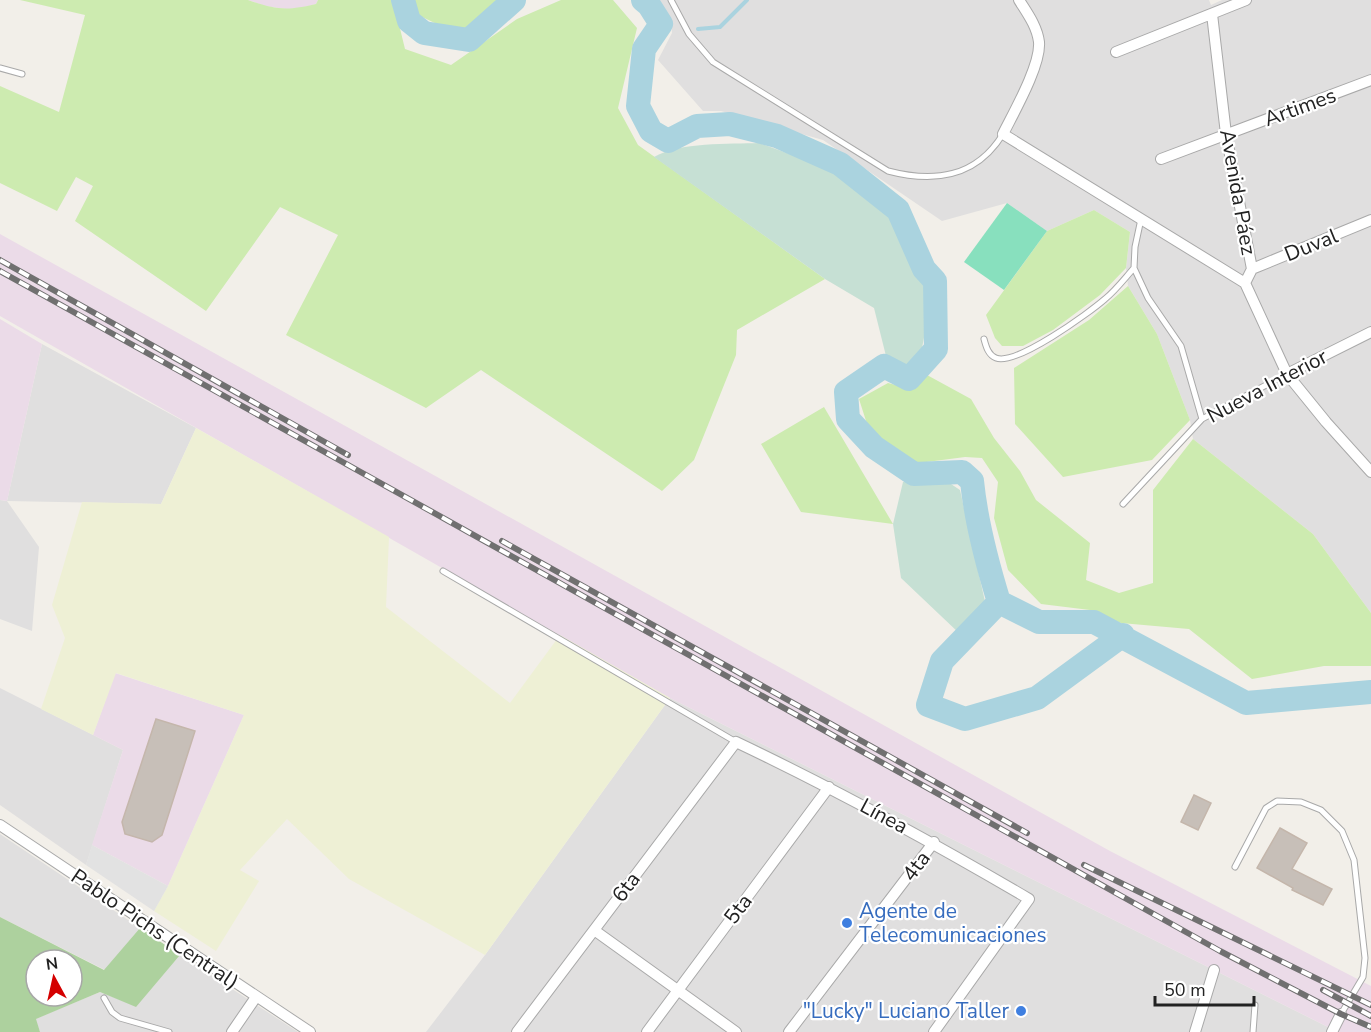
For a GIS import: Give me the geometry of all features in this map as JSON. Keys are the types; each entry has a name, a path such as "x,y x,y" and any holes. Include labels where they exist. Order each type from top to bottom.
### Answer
{"street":[{"path":"1019,0 1034,26 1039,43 1037,62 1003,134 1245,283"},
{"path":"1116,52 1246,0"},
{"name":"Avenida Páez","path":"1212,14 1226,134 1252,269 1245,283 1287,374 1326,422 1369,465"},
{"name":"Artimes","path":"1161,159 1371,80"},
{"name":"Duval","path":"1252,269 1371,220"},
{"name":"Nueva Interior","path":"1287,374 1371,332"},
{"name":"Línea","path":"736,742 829,787 933,842 1029,899 934,1032"},
{"name":"6ta","path":"517,1032 736,742"},
{"name":"5ta","path":"647,1032 829,787"},
{"name":"Pablo Pichs (Central)","path":"0,825 310,1032"},
{"name":"4ta","path":"789,1032 933,842"},
{"path":"594,930 736,1032"},
{"path":"1195,1032 1214,970"},
{"path":"232,1032 256,997"},
{"path":"1332,1032 1341,1014"}],"lane":[{"path":"671,0 689,34 713,62 888,171 912,177 940,177 960,171 982,160 995,147 1003,134"},
{"path":"0,69 22,74"},
{"path":"1141,219 1135,247 1134,268 1148,298 1181,346 1202,420"},
{"path":"984,339 990,354 996,358 1006,359 1034,348 1106,298 1134,268"},
{"name":"Nueva Interior","path":"1123,504 1202,420 1287,374"},
{"path":"443,572 736,742"},
{"path":"1235,867 1266,808 1277,801 1300,802 1321,810 1342,831 1354,860 1365,958 1362,977 1341,1014"},
{"path":"104,998 112,1012 120,1018 170,1032"},
{"path":"1253,1032 1255,1005"}],"shaded area":[{"path":"248,0 318,0 316,4 292,10 265,6"},
{"path":"652,0 1209,0 1211,5 1222,0 1371,0 1371,613 1313,534 1193,439 1190,420 1157,334 1128,286 1126,268 1130,232 1094,210 1047,231 1007,203 942,221 823,140 721,111 703,111 658,60 672,33 671,19"},
{"path":"0,234 1110,851 1371,986 1371,1032 1338,1032 670,698 0,316"},
{"path":"0,319 42,344 7,501 0,500"},
{"path":"42,344 196,428 161,504 7,501"},
{"path":"0,500 7,501 39,547 32,631 0,619"},
{"path":"115,673 244,715 168,886 92,845 123,750 93,735"},
{"path":"0,688 123,750 86,865 0,805"},
{"path":"670,698 1338,1032 426,1032 485,955"},
{"path":"0,834 140,928 105,970 84,959 84,948 61,948 0,917"},
{"path":"92,845 168,886 154,911 86,865"},
{"path":"180,955 298,1032 40,1032 35,1019 61,1008 84,1008 84,999 100,992 136,1006"}],"green space":[{"path":"20,0 248,0 274,8 297,8 316,4 318,0 393,0 405,49 451,65 517,19 561,0 613,0 637,28 618,108 638,145 825,279 737,330 736,355 694,460 662,491 481,370 426,408 286,335 338,235 280,207 206,311 75,221 93,186 76,177 57,211 0,183 0,86 59,112 85,15"},
{"path":"413,0 501,1 468,29 443,27 416,14"},
{"path":"759,143 817,164 848,181 893,217 917,266 930,306 922,348 906,372 886,356 874,308 825,279 654,157 664,152 691,146"},
{"path":"1007,203 1047,231 1004,290 964,262"},
{"path":"1094,210 1130,232 1126,268 1100,295 1053,330 1023,346 1002,346 995,338 986,315 1047,231"},
{"path":"1128,286 1157,334 1190,420 1152,460 1063,477 1015,424 1014,368 1089,320"},
{"path":"927,375 971,399 994,438 1020,471 1036,500 1090,543 1086,580 1119,593 1153,583 1153,490 1193,439 1313,534 1371,613 1371,666 1324,666 1252,679 1189,629 1121,623 1090,610 1041,604 1008,570 994,518 998,482 982,458 965,457 919,463 889,447 867,424 859,399 888,383 907,388"},
{"path":"824,407 893,524 801,512 761,444"},
{"path":"196,428 389,537 386,607 510,703 560,635 670,698 485,955 349,879 287,819 240,870 259,881 216,951 154,911 168,886 244,715 116,673 93,735 41,709 65,638 52,605 82,502 161,504"},
{"path":"945,480 960,490 986,606 960,634 901,578 893,524 903,482"},
{"path":"0,917 61,948 24,948 24,1008 62,1008 36,1019 40,1032 0,1032"},
{"path":"140,928 180,955 136,1007 100,992 84,999 84,960 104,970"}],"building":[{"path":"156,719 195,731 162,835 152,842 125,834 122,822"},
{"path":"1194,795 1211,803 1198,830 1181,822"},
{"path":"1280,828 1307,843 1292,869 1332,889 1323,905 1292,890 1293,888 1257,868"}],"waterway":[{"path":"403,0 409,21 424,33 469,40 514,0"},
{"path":"643,0 661,24 644,49 638,106 651,131 668,141 697,126 730,124 777,136 840,164 898,210 924,269 935,281 936,349 909,379 884,366 846,392 848,419 874,447 914,474 962,472 972,481 982,542 999,602 1039,622 1094,622 1246,703 1371,692"},
{"path":"698,29 720,27 747,0"},
{"path":"999,602 942,661 928,705 965,719 1037,698 1123,635"}],"railway":[{"path":"0,260 348,455"},
{"path":"0,271 1220,951 1341,1014 1371,1027"},
{"path":"502,541 1027,833"},
{"path":"1084,865 1371,1005"},
{"path":"1323,990 1371,1016"}],"place":[{"name":"Agente de Telecomunicaciones","path":"847,923"},
{"name":"\"Lucky\" Luciano Taller","path":"1021,1011"}]}
